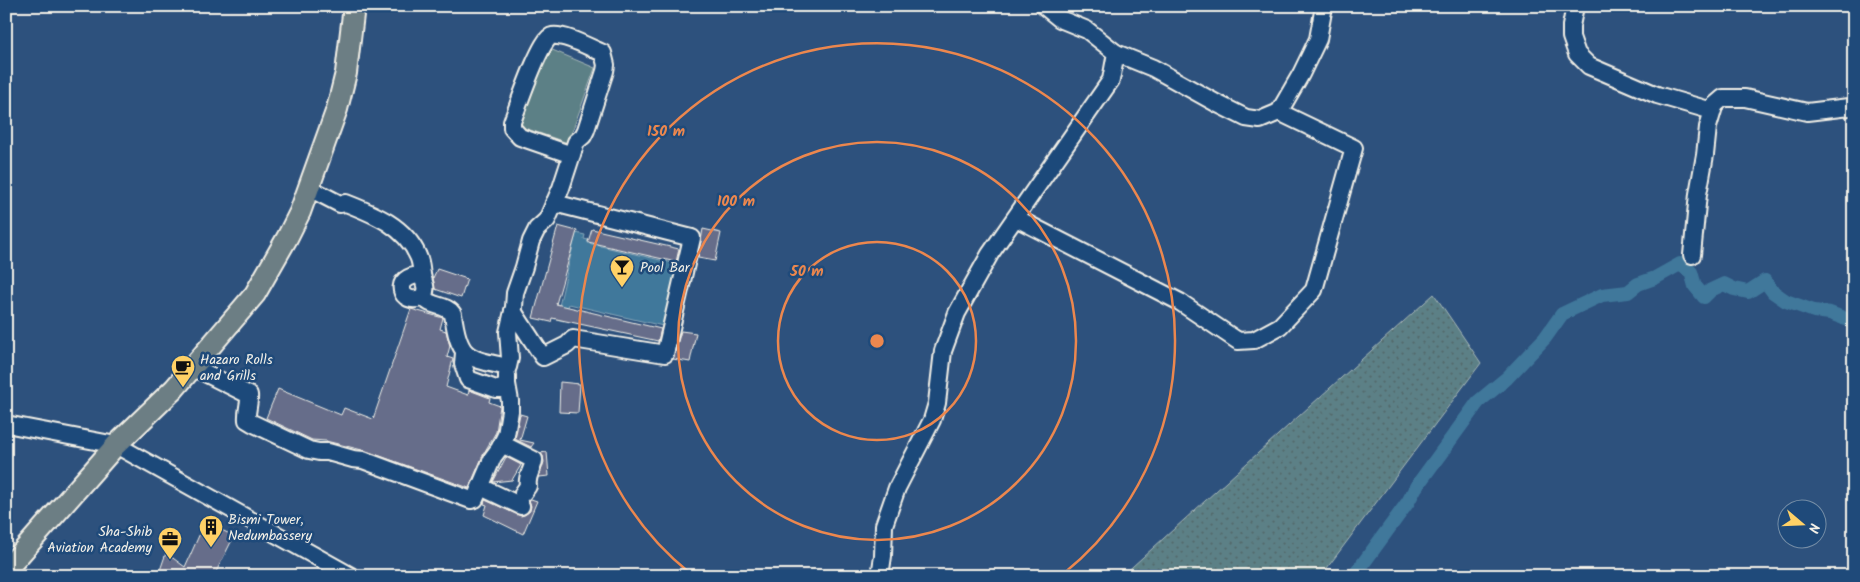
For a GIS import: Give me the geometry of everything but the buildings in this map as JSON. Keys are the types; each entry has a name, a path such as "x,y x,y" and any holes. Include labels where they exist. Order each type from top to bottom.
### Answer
{"main road":[{"path":"6,570 116,445 174,390 255,294 288,238 336,109 346,73 354,6"}],"street":[{"path":"1044,6 1060,20 1087,30 1116,53 1153,68 1246,118 1260,120 1279,112 1318,39 1324,6"},
{"path":"1576,6 1571,26 1571,37 1577,54 1589,66 1657,95 1708,110 1723,98 1745,98 1807,112 1849,108"},
{"path":"193,367 249,395 248,420 309,450 363,460 471,500 475,499 493,457 502,444 508,426 510,401 507,384 510,358 508,332 515,293 533,235 546,220 554,203 572,155 576,142 583,136 586,130 605,71 606,59 603,53 554,35 548,37 544,42 512,122 512,128 520,136 572,155"},
{"path":"880,576 884,524 897,488 922,441 934,412 937,403 942,351 957,314 990,254 1111,80 1116,53"},
{"path":"1692,255 1698,194 1706,155 1708,127 1714,107"},
{"path":"1016,218 1180,302 1238,341 1254,340 1280,326 1314,290 1354,148 1279,112"},
{"path":"308,188 340,204 352,205 394,225 411,244 418,256 426,288 423,297"},
{"path":"513,311 543,357 567,345 573,339 665,354 692,238 554,203"},
{"path":"422,275 409,277 402,283 401,292 410,299 415,300 423,297"},
{"path":"423,297 426,301 450,310 453,314 459,346 464,353 508,367"},
{"path":"464,353 463,364 468,379 496,389 507,384"},
{"path":"6,424 116,445 351,576"},
{"path":"480,487 522,499 528,486 527,477 533,467 534,460 502,444"}],"green space":[{"path":"550,49 595,68 568,143 519,126"},
{"path":"1434,294 1481,363 1321,576 1122,576"}],"water":[{"path":"576,233 585,235 584,239 588,240 588,243 677,264 663,326 569,304 564,321 556,319"}],"waterway":[{"path":"1354,576 1478,402 1507,378 1545,338 1562,314 1602,295 1628,292 1638,284 1655,278 1680,264 1691,272 1695,286 1704,297 1711,290 1724,284 1734,289 1748,292 1765,281 1773,292 1786,301 1814,311 1830,313 1854,322"}],"place":[{"name":"Pool Bar","path":"622,288"},
{"name":"Hazaro Rolls and Grills","path":"183,388"},
{"name":"Bismi Tower, Nedumbassery","path":"211,548"},
{"name":"Sha-Shib Aviation Academy","path":"170,560"}]}
